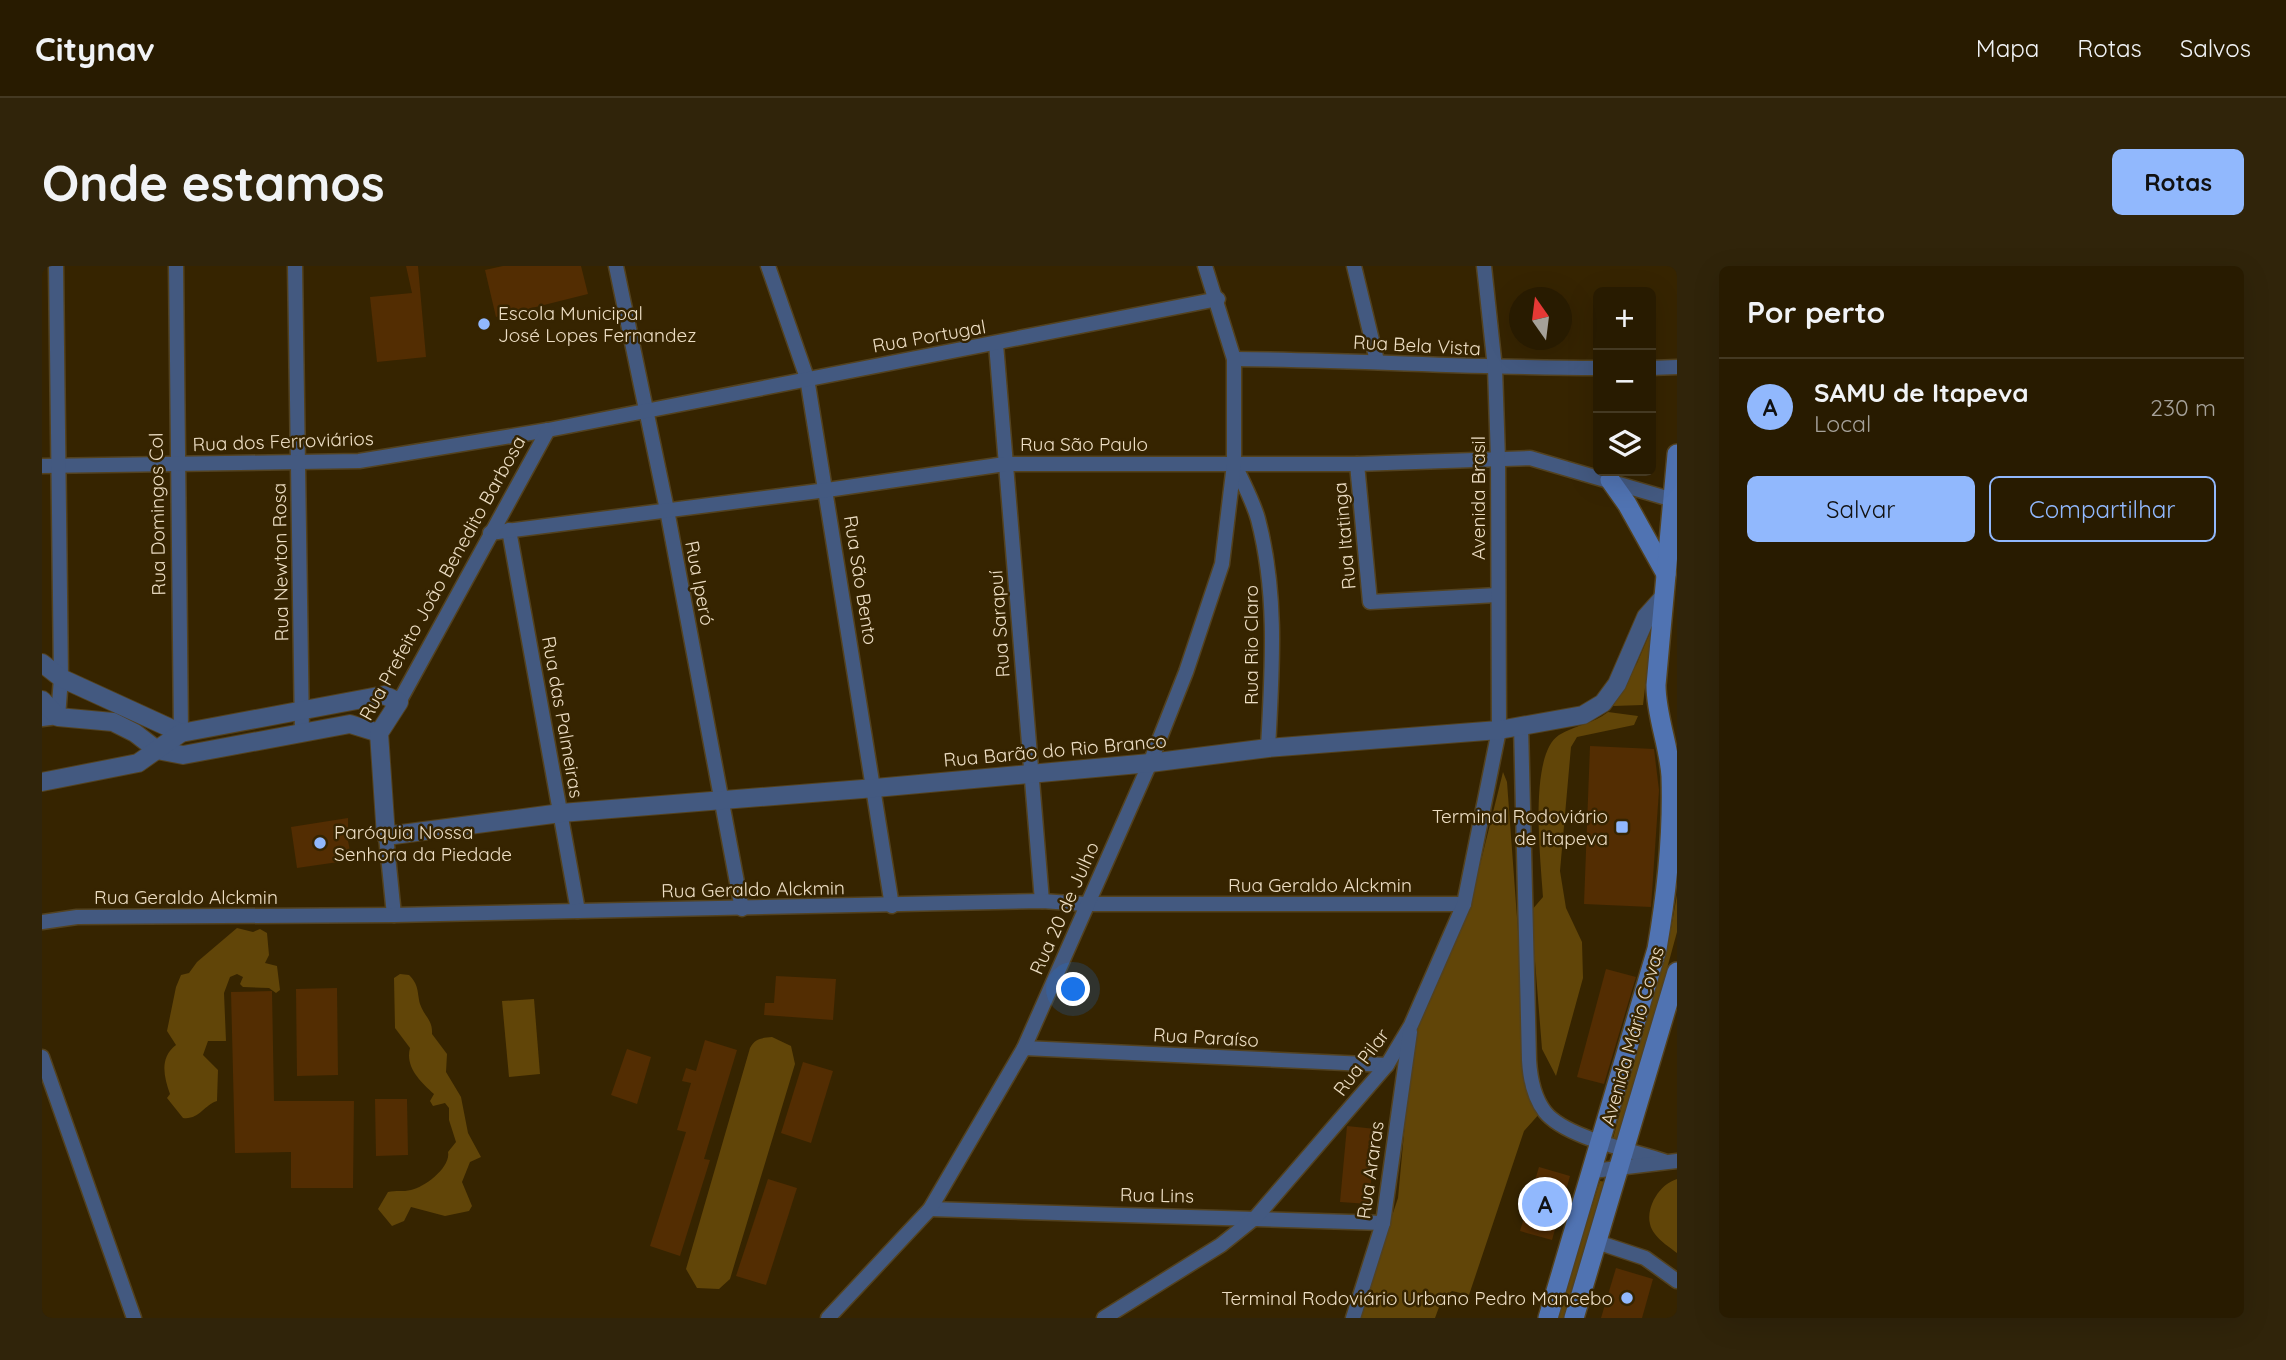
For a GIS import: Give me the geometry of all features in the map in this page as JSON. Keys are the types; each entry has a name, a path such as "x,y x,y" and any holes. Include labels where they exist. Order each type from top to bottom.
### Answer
{"main road":[{"name":"Avenida Mário Covas","path":"1548,1318 1603,1141 1657,949 1671,859 1671,774 1656,704 1662,598 1671,576 1677,454"},
{"path":"1610,480 1628,504 1671,576"},
{"name":"Avenida Mário Covas","path":"1574,1318 1676,979"}],"street":[{"path":"50,718 61,678 55,266"},
{"name":"Rua Domingos Col","path":"176,266 181,733"},
{"name":"Rua Newton Rosa","path":"295,266 302,732"},
{"name":"Rua Iperó","path":"615,266 667,510 742,909"},
{"name":"Rua São Bento","path":"768,266 807,378 892,906"},
{"name":"Rua 20 de Julho","path":"828,1318 930,1209 1024,1048 1085,904 1150,763 1186,672 1222,564 1234,464 1234,359 1205,266"},
{"path":"1354,266 1377,361"},
{"name":"Avenida Brasil","path":"1484,266 1495,368 1499,459 1499,730"},
{"name":"Rua Portugal","path":"646,410 1217,299"},
{"name":"Rua Sarapuí","path":"996,344 1042,901"},
{"name":"Rua Bela Vista","path":"1234,359 1377,361 1495,368 1593,368"},
{"path":"1656,368 1677,367"},
{"name":"Rua dos Ferroviários","path":"42,466 359,461 548,430 646,410"},
{"name":"Rua Prefeito João Benedito Barbosa","path":"394,915 379,733 399,702 548,430"},
{"name":"Rua São Paulo","path":"490,533 1006,464 1357,464 1530,458 1675,500"},
{"name":"Rua Rio Claro","path":"1234,464 1257,516 1270,574 1274,626 1268,748"},
{"name":"Rua Itatinga","path":"1357,464 1370,602 1497,595"},
{"name":"Rua das Palmeiras","path":"509,530 578,911"},
{"name":"Rua Barão do Rio Branco","path":"386,836 561,813 722,802 1150,763 1268,748 1499,730 1583,715 1603,703 1617,684 1646,617 1662,598"},
{"path":"42,663 61,678 181,733"},
{"path":"42,782 138,763 181,733 384,695 399,702"},
{"path":"42,700 50,718"},
{"path":"50,718 113,722 135,733 157,750 183,755 350,724 379,733"},
{"path":"1521,725 1530,1075 1546,1114 1580,1134 1671,1161"},
{"name":"Rua Pilar","path":"1104,1318 1220,1244 1256,1217 1387,1065 1411,1024 1419,1000 1464,904 1499,730"},
{"name":"Rua Geraldo Alckmin","path":"42,922 77,917 394,915 1042,901 1085,904 1464,904"},
{"name":"Rua Araras","path":"1353,1318 1383,1223 1411,1024"},
{"name":"Rua Paraíso","path":"1024,1048 1387,1065"},
{"path":"42,1057 134,1318"},
{"path":"1592,1171 1619,1170 1671,1161"},
{"name":"Rua Lins","path":"930,1209 1383,1223"},
{"path":"1597,1242 1645,1258 1677,1281"}],"shaded area":[{"path":"1652,628 1643,705 1613,706 1637,663"},
{"path":"1608,712 1638,716 1634,725 1577,737 1571,747 1560,871 1566,908 1582,942 1583,978 1556,1076 1542,1049 1531,911 1543,897 1539,810 1543,764 1549,746 1559,735"},
{"path":"1503,772 1507,782 1529,1080 1541,1112 1524,1131 1469,1295 1452,1291 1442,1299 1435,1318 1358,1318 1398,1198 1414,1026 1468,913"},
{"path":"1677,895 1677,932 1619,1144 1612,1142 1671,928"},
{"path":"237,928 253,932 260,929 267,933 269,955 265,963 277,966 280,990 276,993 269,988 243,987 240,984 243,977 237,974 230,977 224,993 226,1041 208,1041 203,1055 218,1070 217,1101 193,1117 183,1118 167,1098 170,1094 164,1068 167,1056 176,1045 167,1031 176,987 181,975 189,973 197,962"},
{"path":"400,974 409,975 415,982 432,1034 447,1054 446,1072 461,1097 468,1133 481,1157 470,1162 462,1182 472,1206 469,1211 445,1216 411,1207 404,1221 392,1226 378,1209 388,1192 411,1190 430,1181 445,1164 448,1152 456,1142 449,1120 449,1108 445,1103 433,1106 430,1101 434,1094 415,1073 410,1061 410,1048 395,1028 394,978"},
{"path":"534,999 540,1074 509,1077 502,1001"},
{"path":"772,1037 791,1046 795,1064 730,1279 719,1289 697,1288 686,1269 750,1048 757,1040"},
{"path":"1677,1179 1677,1253 1654,1233 1649,1217 1652,1203 1660,1191"},
{"path":"1600,1181 1607,1182 1566,1318 1556,1318"}],"building":[{"path":"406,266 418,266 426,357 377,362 370,297 412,293"},
{"path":"503,266 581,266 588,294 496,317 485,270"},
{"name":"Terminal Rodoviário de Itapeva","path":"1590,746 1654,749 1659,790 1651,907 1584,904"},
{"name":"Paróquia Nossa Senhora da Piedade","path":"348,818 348,841 352,860 297,868 291,827"},
{"path":"1606,969 1636,977 1604,1084 1577,1077"},
{"path":"776,976 836,979 833,1020 764,1015 765,1003 774,1003"},
{"path":"337,988 338,1075 297,1076 296,989"},
{"path":"272,991 274,1101 354,1101 353,1188 291,1188 291,1152 235,1153 231,992"},
{"path":"705,1040 737,1050 704,1159 710,1160 680,1256 650,1246 686,1132 677,1130 691,1083 682,1081 686,1068 696,1071"},
{"path":"627,1049 651,1057 637,1104 611,1095"},
{"path":"803,1062 833,1071 811,1143 781,1133"},
{"path":"375,1099 407,1099 408,1155 376,1156"},
{"path":"1347,1126 1376,1129 1369,1204 1340,1202"},
{"path":"1539,1167 1570,1176 1552,1240 1520,1231"},
{"path":"768,1179 797,1188 766,1285 736,1276"},
{"name":"Terminal Rodoviário Urbano Pedro Mancebo","path":"1616,1268 1653,1279 1642,1318 1601,1318"}],"place":[{"name":"Escola Municipal José Lopes Fernandez","path":"484,324"},
{"name":"Terminal Rodoviário de Itapeva","path":"1622,827"},
{"name":"Paróquia Nossa Senhora da Piedade","path":"320,843"},
{"name":"SAMU de Itapeva","path":"1545,1204"},
{"name":"Terminal Rodoviário Urbano Pedro Mancebo","path":"1627,1298"}]}
